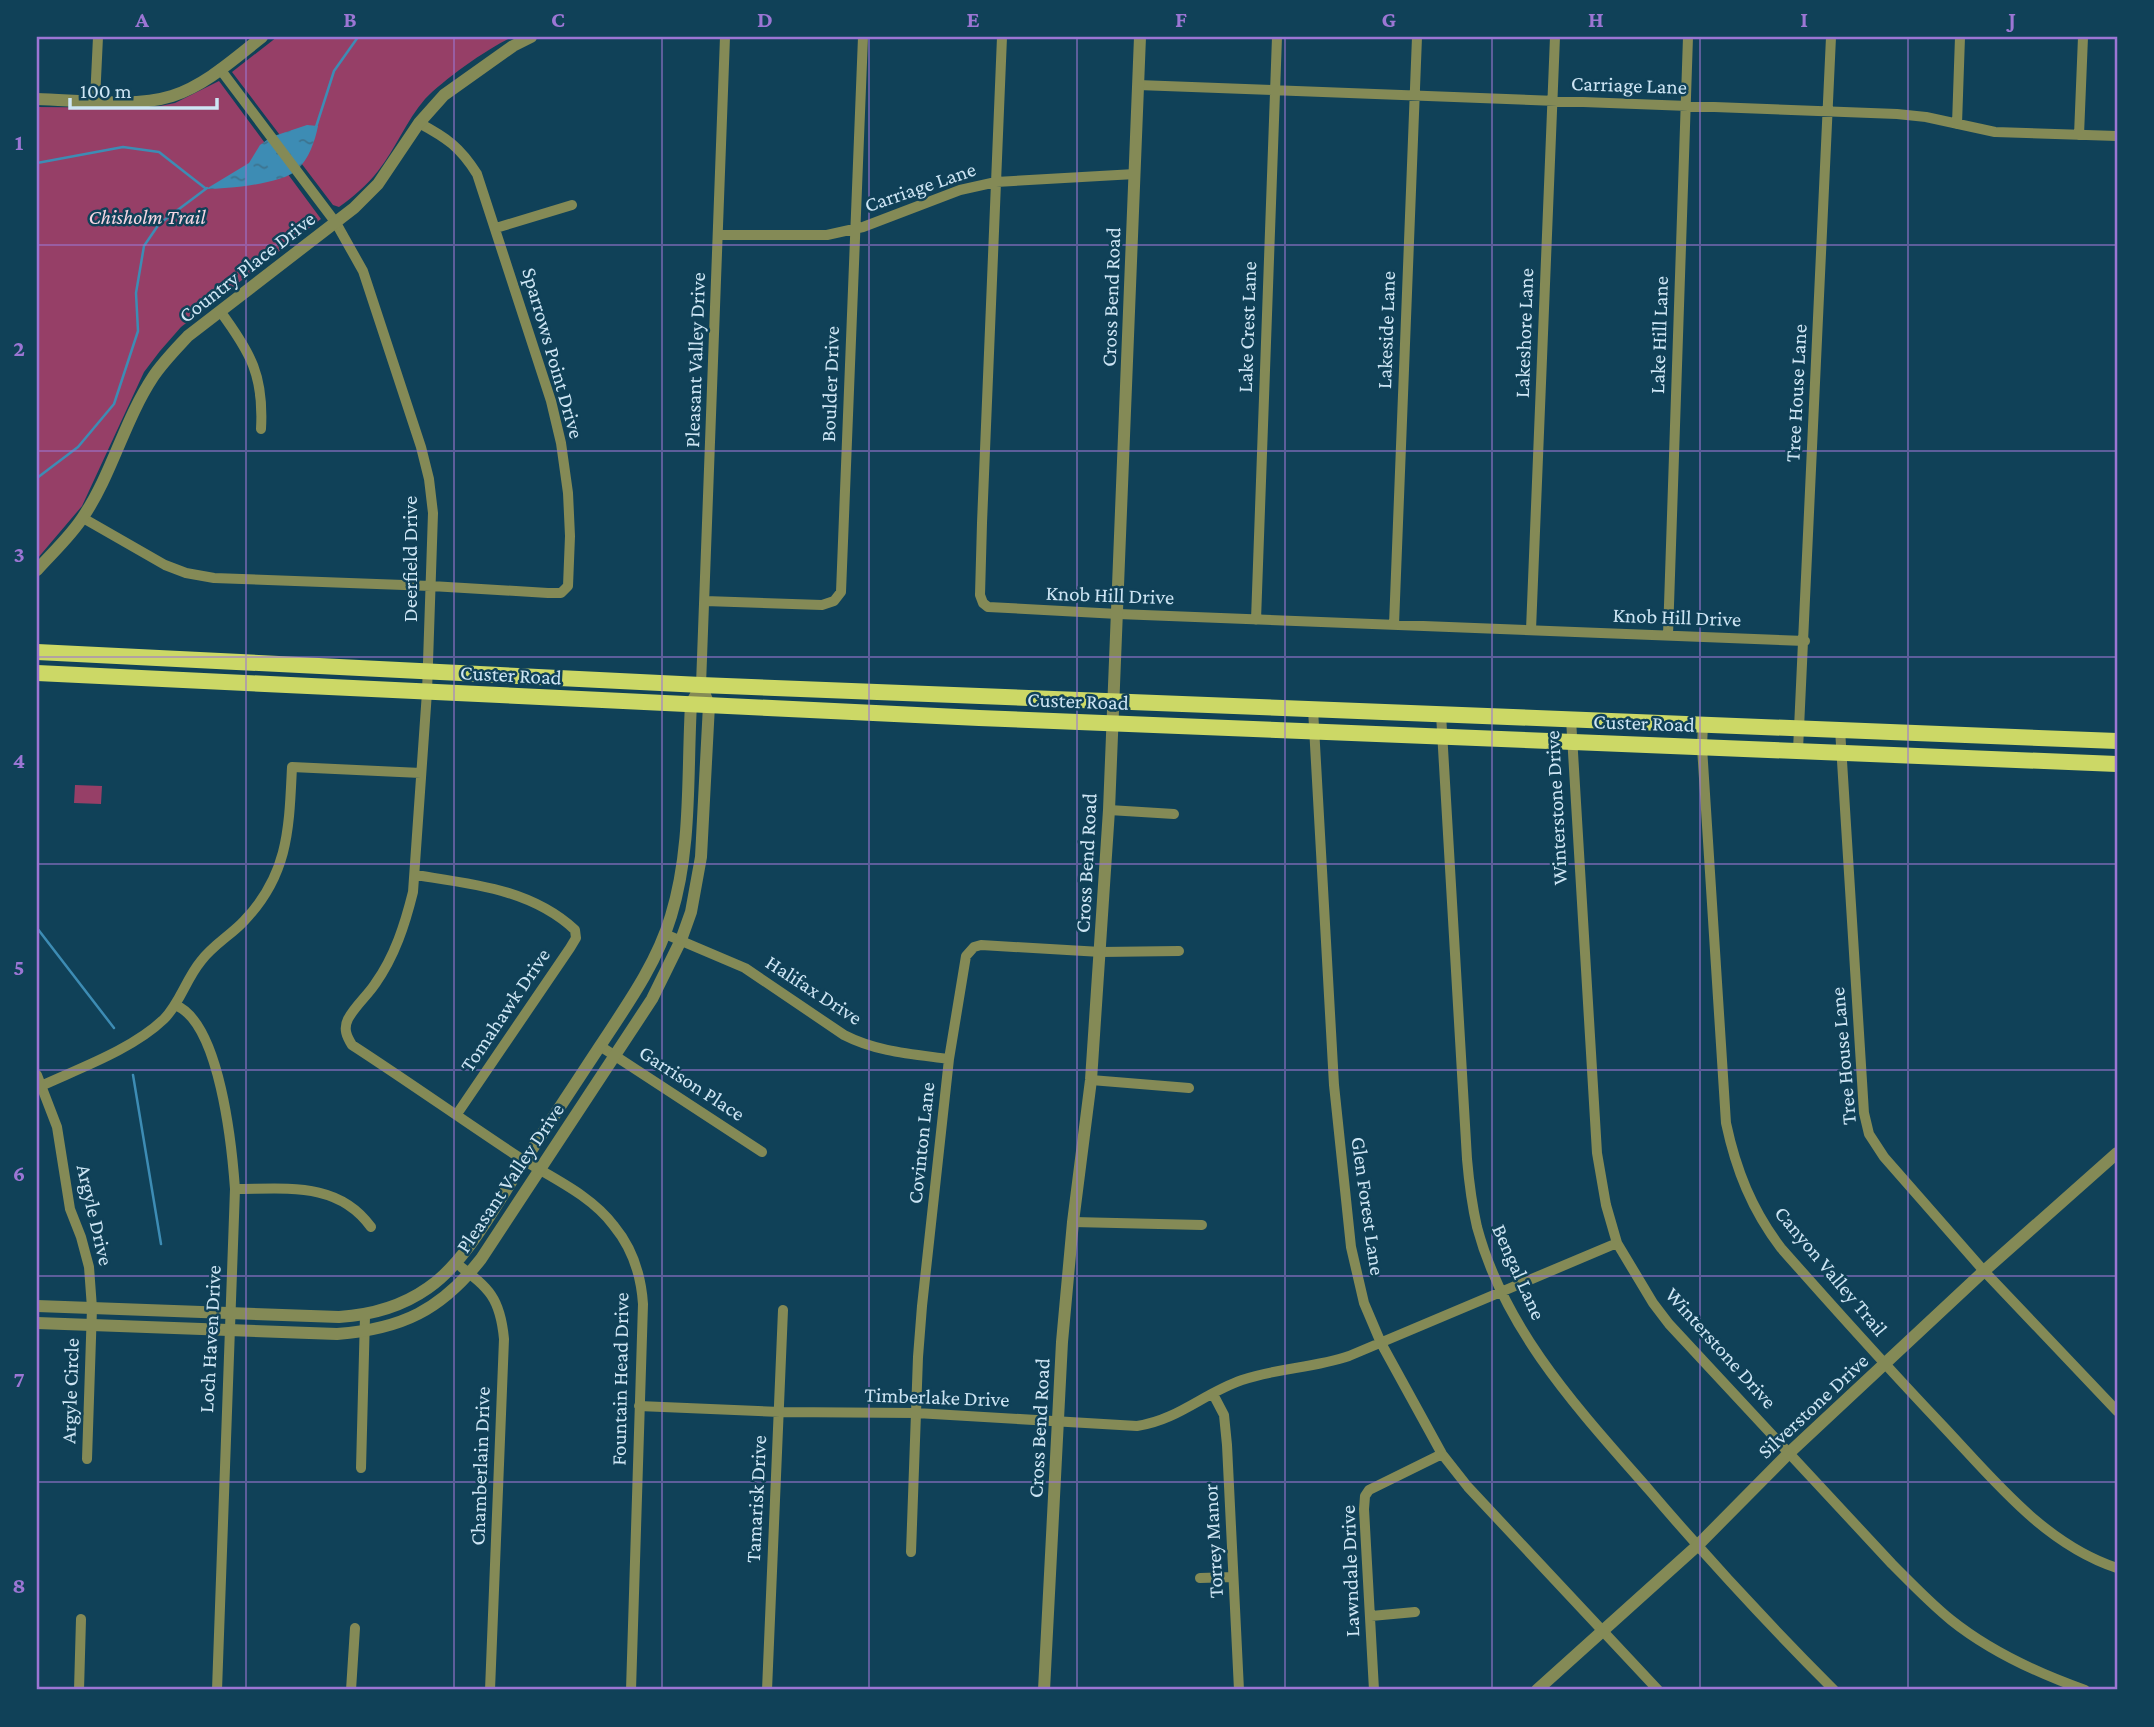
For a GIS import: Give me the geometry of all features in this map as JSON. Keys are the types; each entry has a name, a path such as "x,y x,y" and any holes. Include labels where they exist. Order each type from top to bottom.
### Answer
{"main road":[{"name":"Custer Road","path":"37,652 1113,702 2117,741"},
{"name":"Custer Road","path":"37,673 1112,723 2117,764"}],"street":[{"path":"95,100 98,37"},
{"path":"37,99 147,101 172,96 196,86 262,37"},
{"name":"Country Place Drive","path":"37,570 83,518 152,379 188,336 336,223 378,184 419,123 444,95 513,46 531,37"},
{"name":"Pleasant Valley Drive","path":"37,1323 337,1334 365,1332 395,1325 424,1313 443,1300 470,1274 652,999 681,940 691,912 702,842 709,705 701,684 725,37"},
{"name":"Boulder Drive","path":"705,601 822,605 834,601 841,592 863,37"},
{"name":"Knob Hill Drive","path":"1002,37 980,595 983,603 992,609 1805,641"},
{"name":"Cross Bend Road","path":"1044,1690 1062,1342 1073,1222 1091,1080 1101,952 1118,614 1140,37"},
{"name":"Lake Crest Lane","path":"1256,620 1277,37"},
{"name":"Lakeside Lane","path":"1394,625 1416,37"},
{"name":"Lakeshore Lane","path":"1531,630 1555,37"},
{"name":"Lake Hill Lane","path":"1668,635 1688,37"},
{"name":"Tree House Lane","path":"1798,750 1831,37"},
{"path":"1957,124 1960,37"},
{"path":"2079,135 2083,37"},
{"name":"Deerfield Drive","path":"220,69 336,223 363,271 429,479 433,513 431,586 415,875 405,924 393,954 376,983 348,1018 346,1035 352,1045"},
{"name":"Carriage Lane","path":"1138,85 1926,117 1995,132 2117,136"},
{"name":"Sparrows Point Drive","path":"83,518 165,565 186,573 214,578 548,593 561,593 568,586 568,494 561,443 551,401 496,228 477,174 466,156 452,141 419,123"},
{"name":"Carriage Lane","path":"719,235 827,235 855,229 960,190 996,182 1135,174"},
{"path":"496,228 572,205"},
{"path":"220,312 244,344 252,362 260,388 261,429"},
{"name":"Pleasant Valley Drive","path":"37,1306 339,1317 365,1315 404,1302 429,1288 456,1263 635,993 665,934 679,885 685,841 691,704 701,684"},
{"name":"Glen Forest Lane","path":"1313,709 1334,1085 1345,1206 1364,1303 1381,1343 1442,1454 1468,1487 1658,1690"},
{"name":"Bengal Lane","path":"1441,714 1467,1159 1478,1227 1488,1260 1535,1352 1551,1375 1697,1546 1834,1690"},
{"name":"Winterstone Drive","path":"1571,719 1597,1153 1606,1205 1617,1243 1669,1324 1892,1564 1953,1622 2001,1654 2085,1690"},
{"name":"Canyon Valley Trail","path":"1703,724 1702,747 1726,1123 1736,1166 1750,1199 1767,1230 1885,1365 2017,1505 2052,1534 2117,1568"},
{"name":"Tree House Lane","path":"1840,729 1866,1125 1884,1157 1984,1271 2117,1411"},
{"path":"39,1081 146,1034 175,1005 200,962 259,905 273,883 288,839 292,767 421,773"},
{"path":"1109,810 1174,814"},
{"path":"685,841 702,842"},
{"name":"Tomahawk Drive","path":"415,875 500,889 523,896 575,930 576,938 457,1114"},
{"name":"Halifax Drive","path":"665,934 744,968 860,1043 884,1051 949,1059"},
{"name":"Covinton Lane","path":"911,1552 922,1306 949,1059 966,956 974,947 992,945 1101,952 1179,951"},
{"name":"Loch Haven Drive","path":"175,1005 190,1016 203,1035 214,1065 227,1114 235,1189 217,1690"},
{"name":"Fountain Head Drive","path":"352,1045 596,1206 621,1235 636,1263 643,1304 631,1690"},
{"name":"Garrison Place","path":"600,1046 762,1152"},
{"path":"1091,1080 1189,1088"},
{"name":"Argyle Drive","path":"39,1081 57,1127 69,1209 81,1237 89,1268 92,1325"},
{"name":"Silverstone Drive","path":"1536,1690 1697,1546 1789,1453 1984,1271 2117,1153"},
{"path":"235,1189 326,1193 347,1203 371,1227"},
{"path":"1073,1222 1202,1225"},
{"name":"Timberlake Drive","path":"639,1406 780,1412 916,1413 1137,1426 1155,1423 1246,1379 1331,1362 1617,1243"},
{"name":"Chamberlain Drive","path":"456,1263 493,1295 503,1322 490,1690"},
{"name":"Tamarisk Drive","path":"767,1690 783,1310"},
{"path":"361,1468 365,1315"},
{"name":"Argyle Circle","path":"87,1459 92,1325"},
{"name":"Torrey Manor","path":"1213,1394 1224,1415 1227,1446 1239,1690"},
{"name":"Lawndale Drive","path":"1374,1690 1365,1496 1376,1485 1442,1454"},
{"path":"1200,1578 1233,1577"},
{"path":"1371,1616 1415,1612"},
{"path":"79,1690 81,1619"},
{"path":"351,1690 355,1628"}],"green space":[{"path":"277,37 512,37 466,65 425,99 378,171 339,207 333,205 232,72"},
{"name":"Chisholm Trail","path":"219,81 321,219 181,327 160,351 144,372 82,506 37,559 37,107 150,108 175,103"},
{"path":"75,785 102,786 101,804 74,803"}],"water":[{"path":"307,125 318,126 313,144 301,166 290,175 253,185 206,189 249,163 260,145 271,137"}],"waterway":[{"path":"316,127 334,71 358,37"},
{"path":"37,163 123,147 159,152 205,188"},
{"path":"37,478 78,447 114,404 138,331 136,293 144,246 159,224 207,188"},
{"path":"37,928 114,1028"},
{"path":"133,1075 161,1244"}]}
